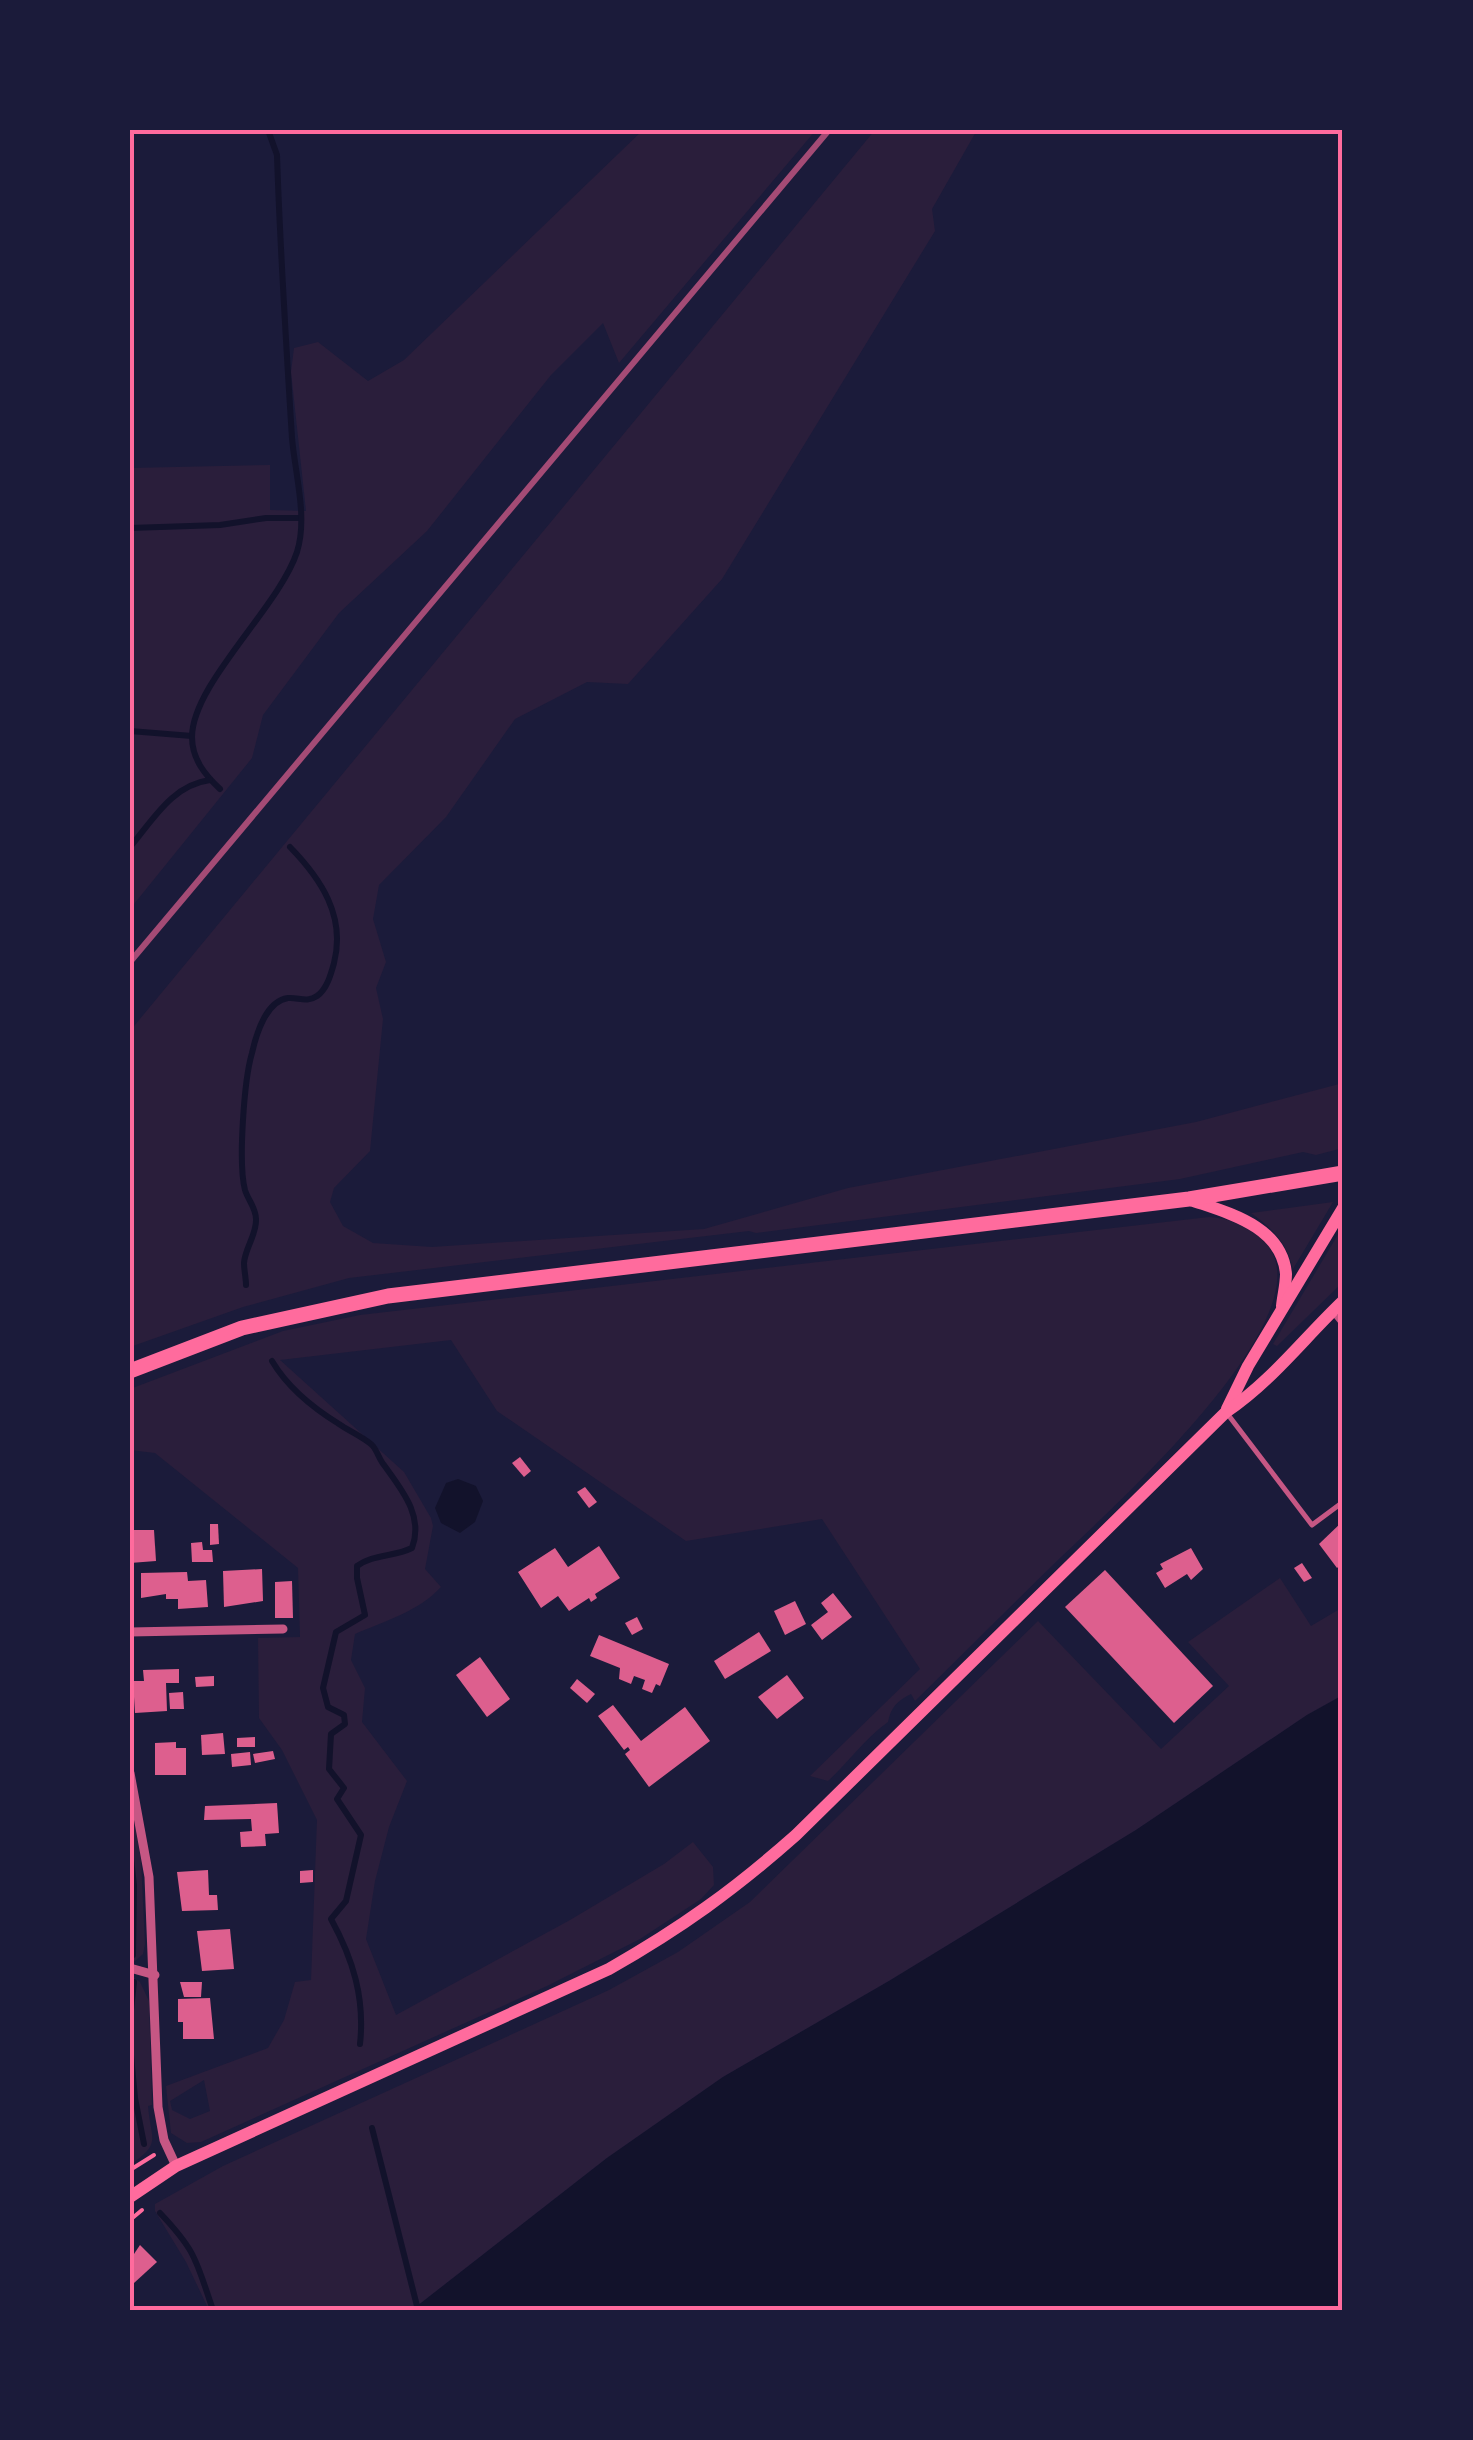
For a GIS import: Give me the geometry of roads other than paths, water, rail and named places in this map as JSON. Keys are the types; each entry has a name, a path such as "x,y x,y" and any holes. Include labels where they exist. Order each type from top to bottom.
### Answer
{"highway":[{"path":"130,1371 242,1328 388,1296 1189,1199 1343,1174"}],"main road":[{"path":"1189,1199 1249,1222 1269,1238 1280,1254 1286,1274 1281,1312"},
{"path":"1226,1412 1343,1208"},
{"path":"130,2197 176,2166 609,1969 668,1935 737,1887 796,1835 1226,1412 1264,1382 1343,1300"}],"street":[{"path":"130,1632 283,1630"},
{"path":"130,1773 146,1848 158,2107 167,2148 176,2166"},
{"path":"130,1968 154,1976"}],"lane":[{"path":"1332,1312 1343,1325"},
{"path":"1226,1412 1312,1526 1343,1502"}],"waterway":[{"path":"220,789 194,752 196,716 220,670 287,574 300,539 277,155 268,130"},
{"path":"130,528 301,518"},
{"path":"130,731 192,736"},
{"path":"130,847 174,796 210,780"},
{"path":"246,1285 245,1257 256,1219 245,1190 242,1142 254,1046 263,1020 280,1000 310,999 320,993 330,976 337,946 334,914 328,899 312,872 290,847"},
{"path":"272,1361 293,1389 372,1445 404,1494 415,1525 412,1548 357,1566 365,1615 336,1632 323,1688 328,1707 344,1715 345,1724 331,1734 329,1769 344,1788 337,1799 361,1835 346,1901 331,1919 356,1979 361,2011 360,2044"},
{"path":"130,1850 133,1955"},
{"path":"130,2019 134,1982"},
{"path":"130,2045 144,2144"},
{"path":"372,2128 418,2310"},
{"path":"160,2213 194,2258 213,2310"}],"railway":[{"path":"130,962 829,130"}]}
